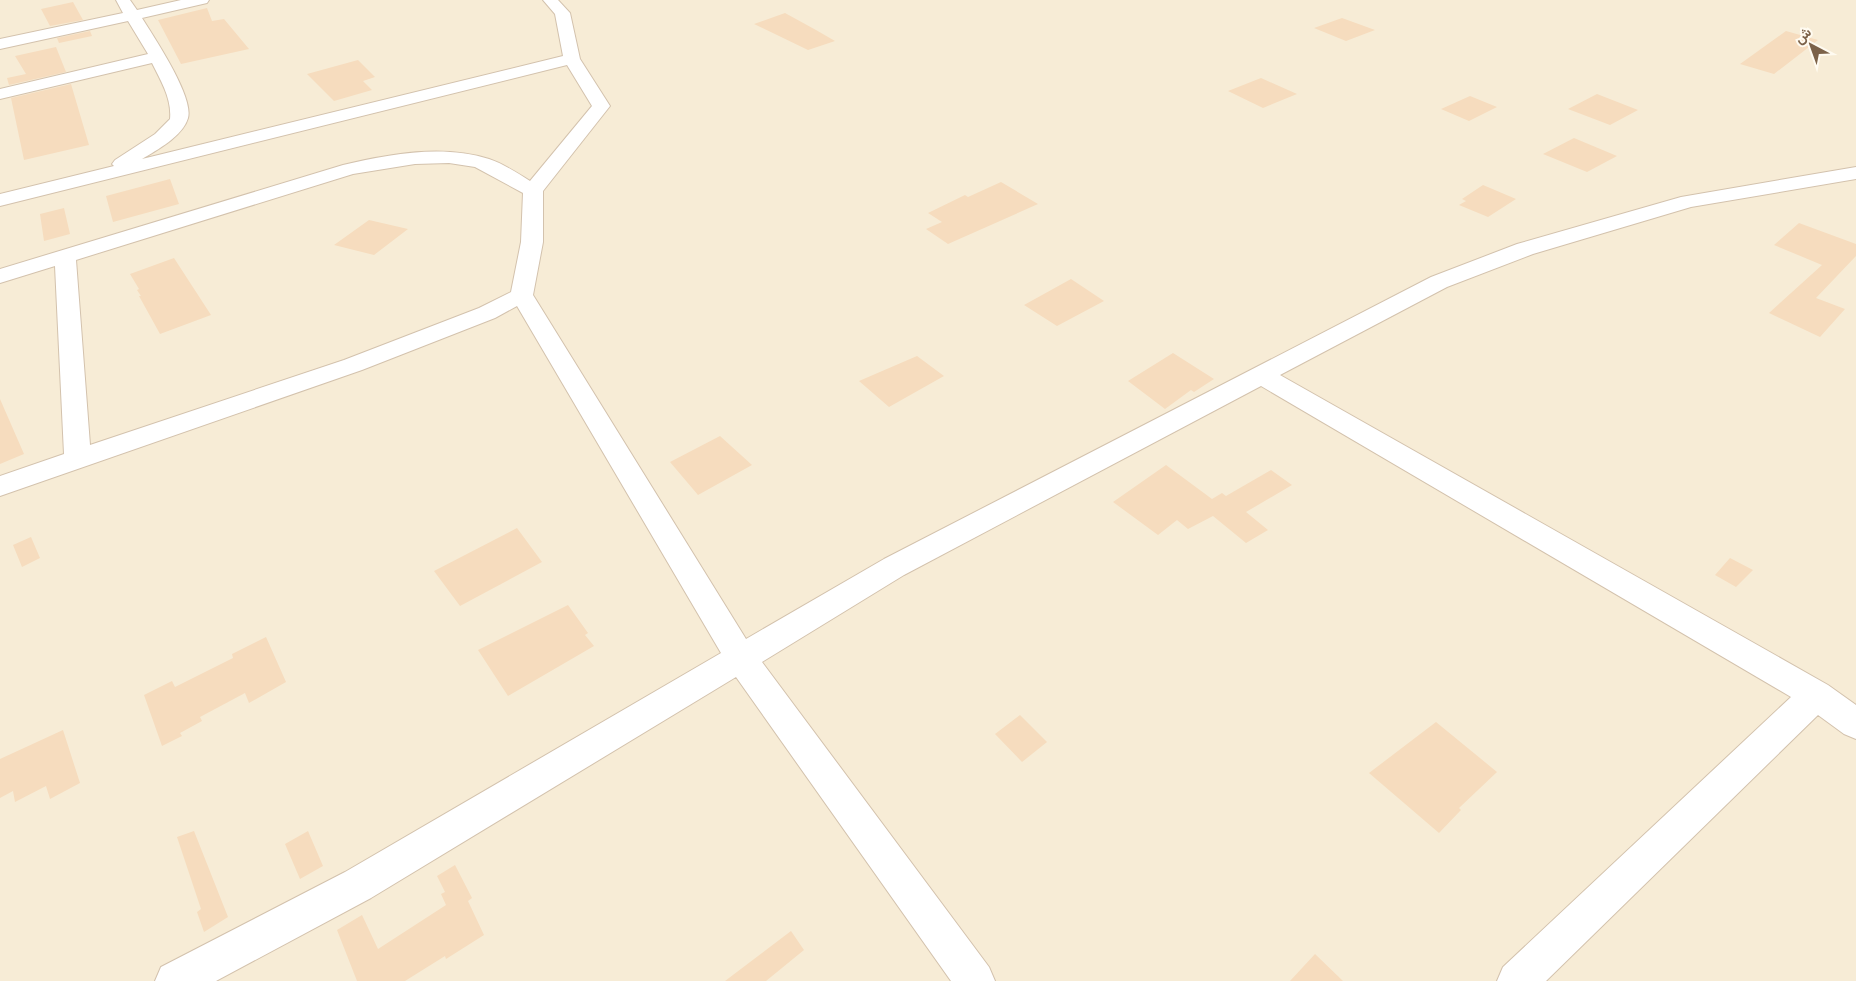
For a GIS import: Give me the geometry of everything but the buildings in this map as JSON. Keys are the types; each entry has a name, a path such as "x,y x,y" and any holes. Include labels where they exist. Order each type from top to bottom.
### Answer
{"street":[{"path":"109,174 163,136 179,118 180,102 157,57 122,0"},
{"path":"0,44 202,0"},
{"path":"550,0 562,13 572,59 601,106 533,190 532,242 522,295 740,657 976,981"},
{"path":"0,94 157,57"},
{"path":"0,200 572,59"},
{"path":"0,276 350,169 399,160 438,157 480,163 533,190"},
{"path":"175,981 358,884 894,567 1259,374 1439,282 1525,249 1688,201 1856,173"},
{"path":"65,256 78,459"},
{"path":"0,486 353,365 488,313 522,295"},
{"path":"1259,374 1816,695 1856,724"},
{"path":"1517,981 1816,695"}],"shaded area":[{"path":"0,0 1856,0 1856,981 0,981"}]}
